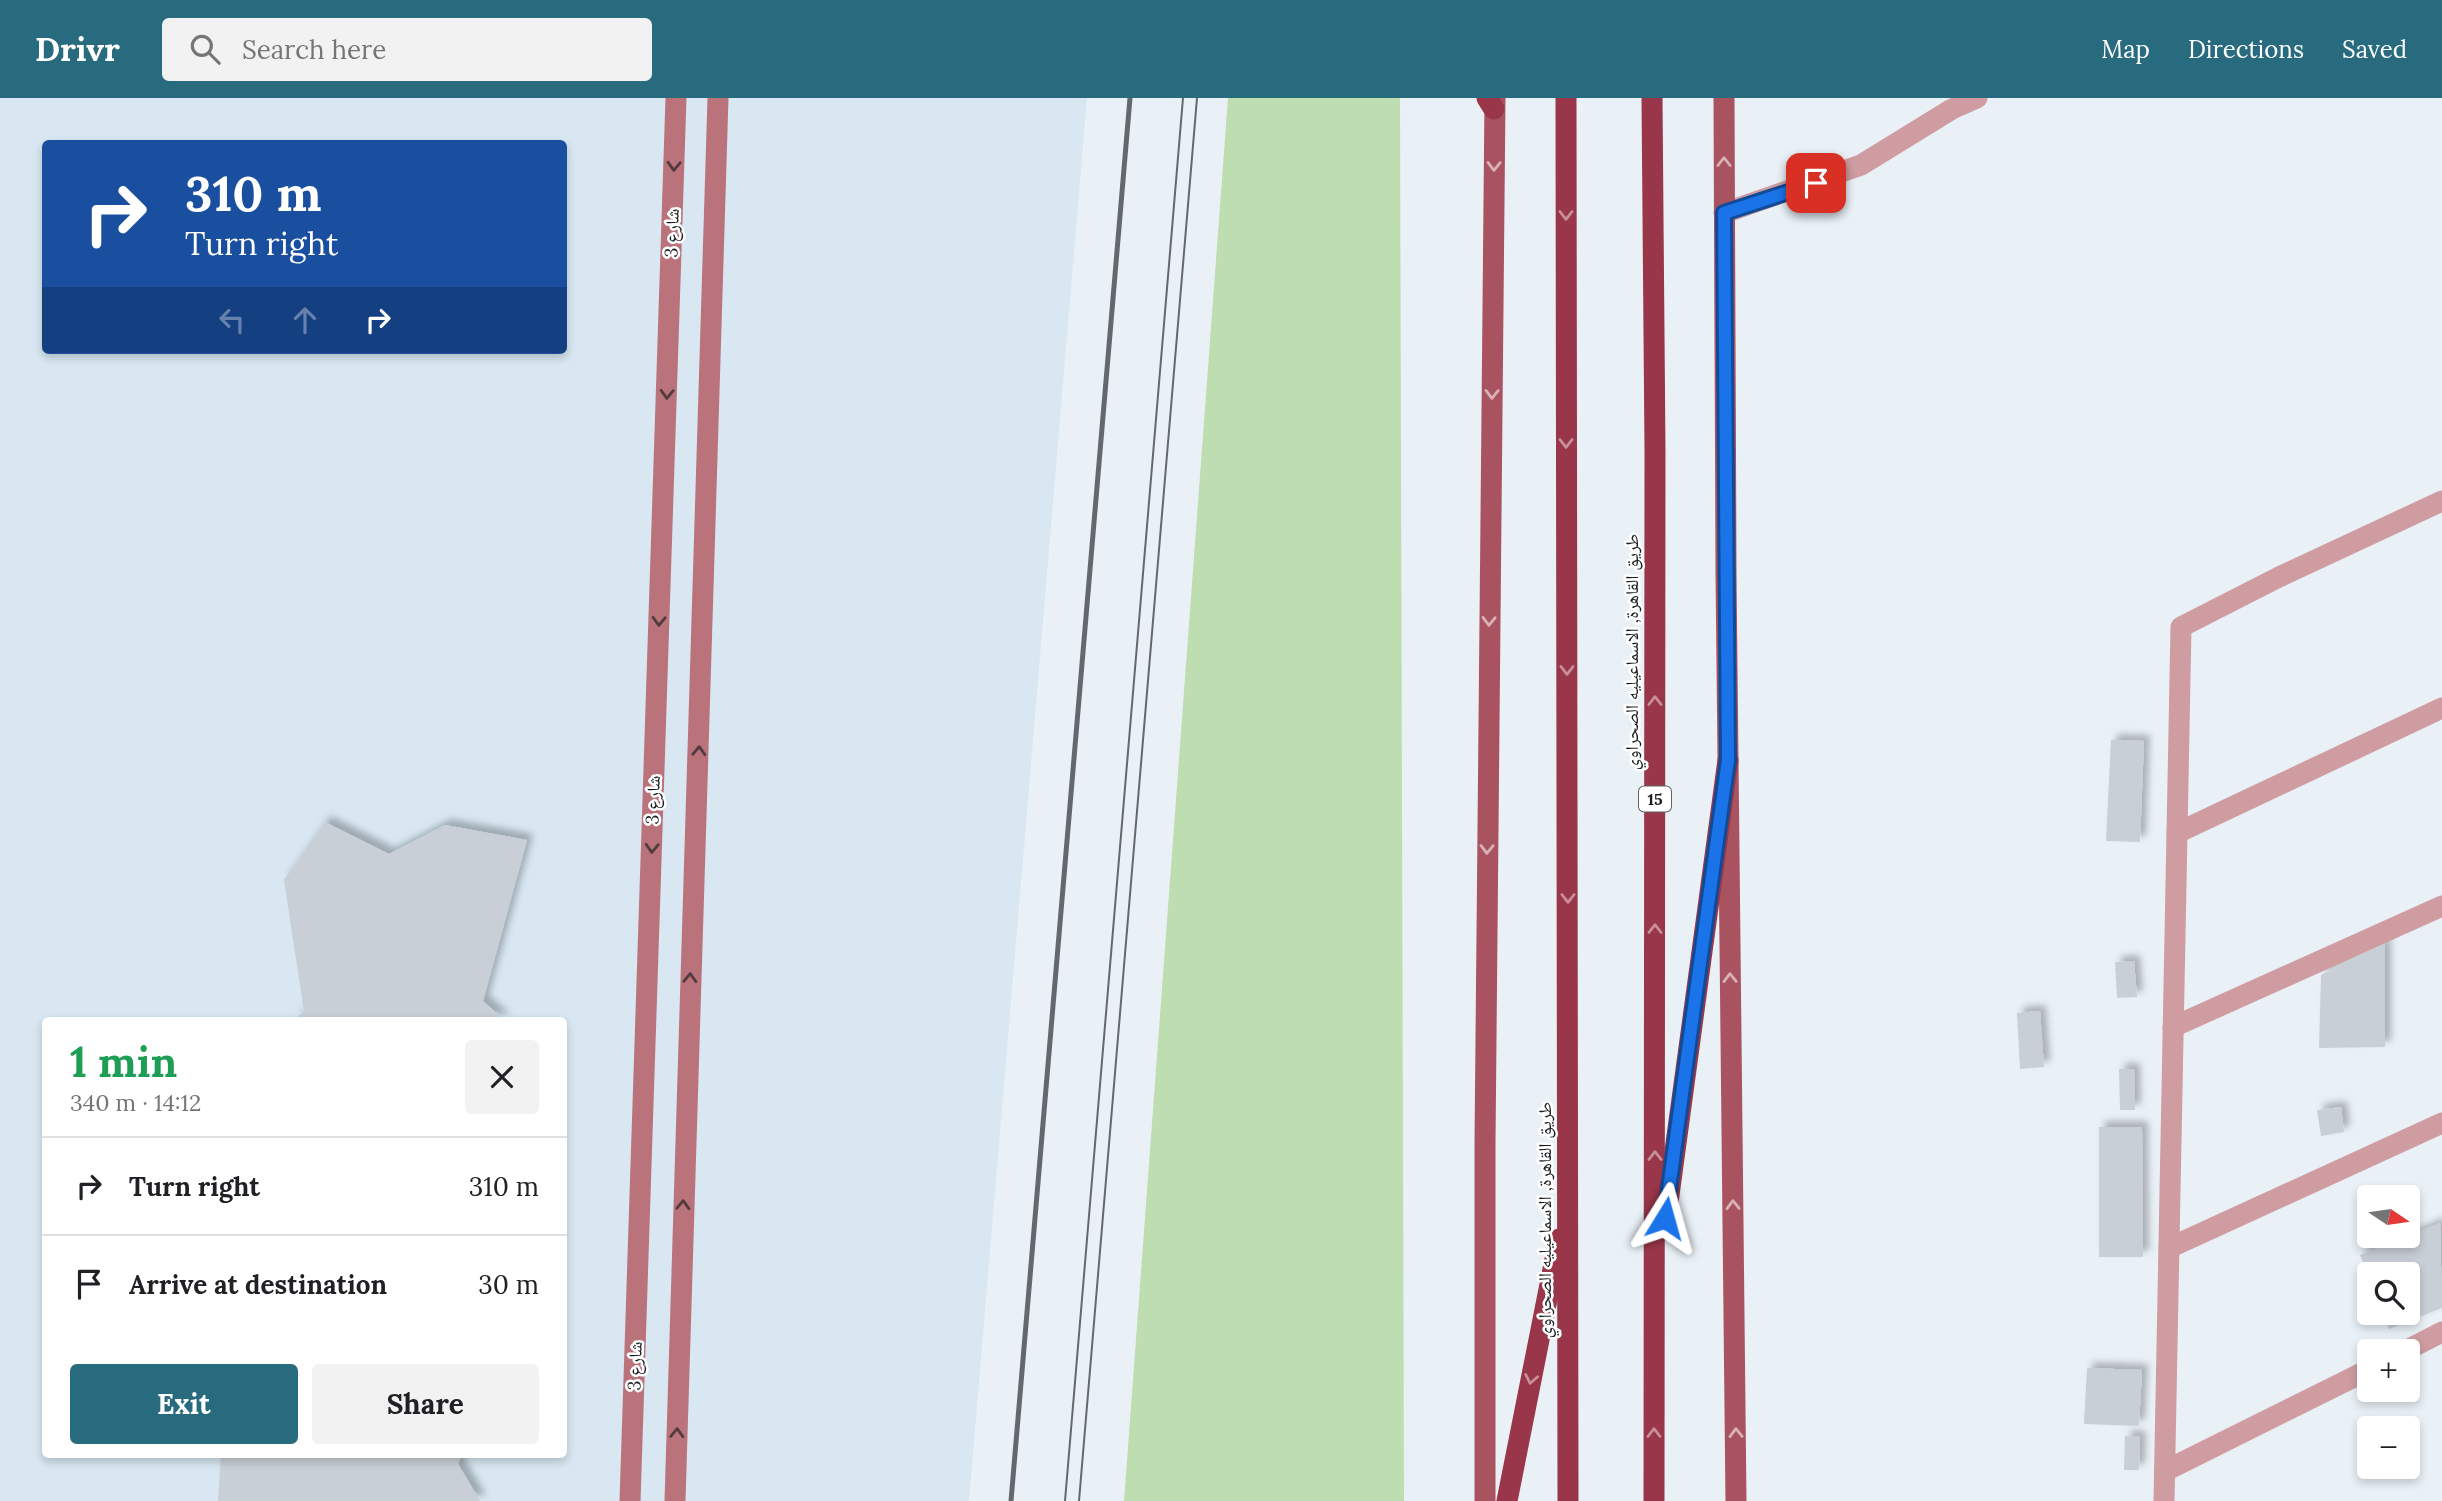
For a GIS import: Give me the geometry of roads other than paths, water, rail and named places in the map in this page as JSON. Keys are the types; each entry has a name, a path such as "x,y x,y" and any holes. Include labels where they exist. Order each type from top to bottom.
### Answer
{"highway":[{"name":"طريق القاهرة, الاسماعيليه الصحراوي","path":"1566,98 1568,1501"},
{"name":"طريق القاهرة, الاسماعيليه الصحراوي","path":"1652,98 1655,451 1654,1501"},
{"path":"1654,1299 1728,760"},
{"path":"1507,1501 1568,1192"}],"main road":[{"name":"شارع 3","path":"631,1501 676,98"},
{"path":"675,1501 718,98"},
{"path":"1724,98 1736,1501"},
{"path":"1485,1501 1492,102"}],"street":[{"path":"1724,213 1861,165 1952,109 1977,98"},
{"path":"2164,1501 2180,627 2442,501"},
{"path":"2177,833 2442,708"},
{"path":"2173,1027 2442,906"},
{"path":"2169,1248 2442,1122"},
{"path":"2420,1343 2442,1332"},
{"path":"2165,1471 2357,1375"}],"tram line":[{"path":"1065,1501 1183,98"},
{"path":"1079,1501 1197,98"}],"railway":[{"path":"1011,1501 1130,98"}]}
